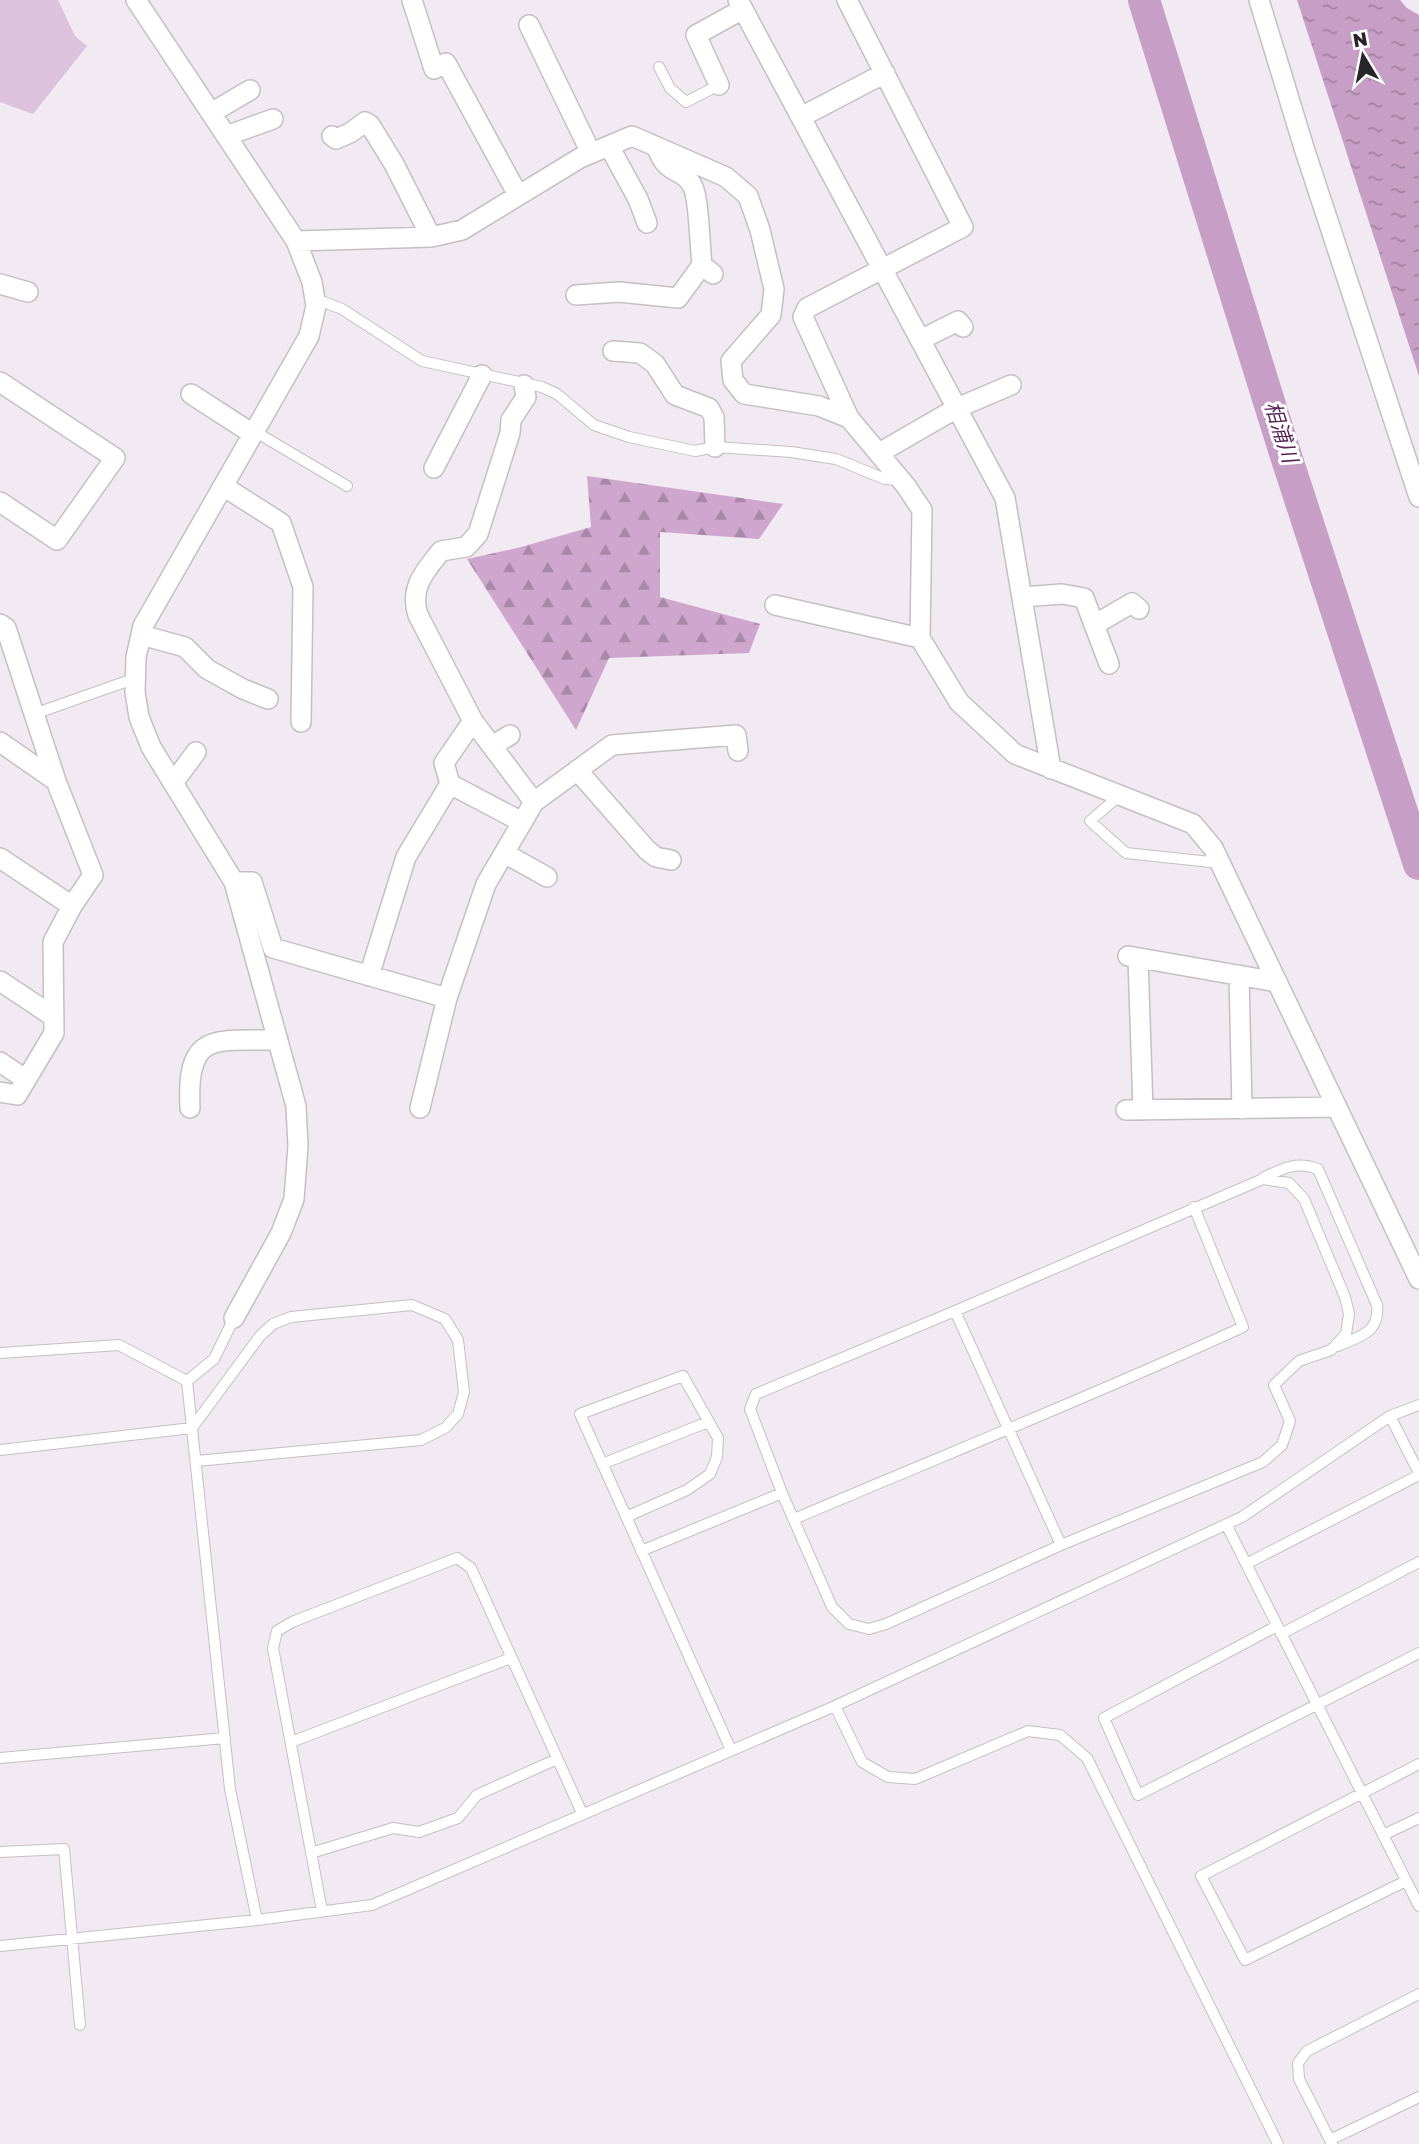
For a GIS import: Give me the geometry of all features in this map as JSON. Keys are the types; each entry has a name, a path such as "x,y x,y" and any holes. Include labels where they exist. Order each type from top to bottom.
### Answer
{"street":[{"path":"412,0 434,69 446,63 518,195"},
{"path":"847,0 963,227 807,308 803,317 849,418 902,480 922,510 920,638 959,702 1014,754 1194,824 1213,848 1419,1279"},
{"path":"1259,0 1305,151 1419,497"},
{"path":"140,2 296,241 305,259 316,306 309,336 143,626 136,657 139,717 151,747 234,882 296,1106 299,1146 294,1199 281,1233 234,1318"},
{"path":"719,85 696,35 741,5 1005,498 1051,769"},
{"path":"529,25 600,150 638,199 647,223"},
{"path":"801,117 885,74"},
{"path":"211,114 250,90"},
{"path":"226,136 273,119"},
{"path":"332,136 336,139 350,134 365,122 370,125 394,164 431,237"},
{"path":"296,241 431,237 462,229 600,150 632,136 726,177 748,196 760,230 774,289 771,315 731,361 733,380 744,394 819,405 849,418"},
{"path":"576,296 619,292 678,298 708,270 694,188 686,177 671,170 661,161 657,147"},
{"path":"0,284 29,292"},
{"path":"920,340 959,321"},
{"path":"613,351 640,353 655,364 675,395 709,408 714,417 715,447"},
{"path":"434,468 482,375"},
{"path":"0,382 115,458 57,540 0,502"},
{"path":"524,385 526,397 511,421 510,433 478,534 466,547 441,551 419,578 414,604 434,628 473,721 534,802"},
{"path":"879,453 957,408 1011,385"},
{"path":"191,394 254,433"},
{"path":"223,486 281,523 303,587 301,722"},
{"path":"1021,597 1062,594 1084,598 1109,664"},
{"path":"1094,625 1132,603 1139,609"},
{"path":"775,605 920,638"},
{"path":"0,624 6,628 57,781 93,875 72,906 53,942 54,1033 17,1095 0,1092"},
{"path":"141,635 185,647 207,669 243,690 268,699"},
{"path":"473,721 444,763 450,783 522,822"},
{"path":"492,746 510,734"},
{"path":"418,1096 447,998 486,884 534,802 612,745 736,735 738,751"},
{"path":"0,742 57,781"},
{"path":"173,783 196,752"},
{"path":"577,770 647,850 656,858 671,860"},
{"path":"369,976 406,857 450,783"},
{"path":"504,853 547,877"},
{"path":"0,858 72,906"},
{"path":"234,882 252,882 273,948 447,998"},
{"path":"1277,982 1133,957 1135,1110 1337,1107"},
{"path":"1239,975 1242,1108"},
{"path":"0,981 54,1017"},
{"path":"190,1108 189,1081 192,1063 203,1048 217,1041 278,1040"},
{"path":"0,1062 25,1079"}],"lane":[{"path":"659,67 670,88 686,102 719,85"},
{"path":"315,299 342,309 422,361 542,387 557,394 594,425 629,437 695,451 715,447 791,452 836,459 884,479 902,480"},
{"path":"254,433 347,486"},
{"path":"34,714 136,678"},
{"path":"1119,795 1090,821 1126,853 1220,863"},
{"path":"1305,1164 1318,1168 1377,1305 1378,1317 1372,1330 1331,1350 1298,1361 1275,1385 1290,1421 1282,1445 1263,1462 1061,1545 886,1624 869,1629 849,1624 832,1607 782,1493 750,1409 756,1394 1194,1207 1263,1179 1286,1166 1305,1164"},
{"path":"1263,1179 1289,1183 1304,1199 1345,1297 1349,1314 1346,1334 1331,1350"},
{"path":"794,1519 1009,1427 1126,1381 1243,1327 1194,1207"},
{"path":"0,1450 192,1428 260,1336 273,1324 291,1317 412,1305 445,1319 458,1339 464,1392 458,1414 445,1428 421,1440 196,1461"},
{"path":"955,1311 1061,1545"},
{"path":"187,1381 214,1359 234,1318"},
{"path":"0,1353 118,1346 187,1381"},
{"path":"626,1517 687,1490 710,1474 717,1457 718,1438 683,1376 580,1414 641,1551 731,1750"},
{"path":"187,1381 230,1789 257,1920"},
{"path":"0,1946 257,1920 372,1905 835,1706 1242,1517 1390,1416 1419,1405"},
{"path":"1246,1564 1419,1474 1390,1416"},
{"path":"602,1464 708,1422"},
{"path":"641,1551 782,1493"},
{"path":"1226,1524 1419,1906"},
{"path":"322,1911 273,1648 277,1631 292,1622 457,1558 471,1568 582,1813"},
{"path":"1419,1562 1104,1718 1138,1795 1419,1653"},
{"path":"291,1742 511,1658"},
{"path":"835,1706 862,1762 888,1777 915,1779 1028,1731 1060,1735 1087,1758 1278,2144"},
{"path":"0,1758 225,1738"},
{"path":"311,1853 393,1828 419,1832 458,1818 477,1795 557,1759"},
{"path":"1406,1881 1245,1960 1201,1877 1419,1764"},
{"path":"1383,1835 1419,1818"},
{"path":"0,1852 64,1849 80,2025"},
{"path":"1419,1993 1307,2051 1298,2063 1299,2080 1331,2142 1419,2097"}],"green space":[{"path":"587,476 783,504 759,539 660,532 660,597 760,624 749,653 609,658 576,730 467,559 591,527"}],"shaded area":[{"path":"0,0 58,0 75,36 87,46 33,114 0,102"}],"water":[{"path":"1297,0 1400,0 1419,15 1419,376"}],"waterway":[{"name":"相浦川","path":"1144,0 1285,453 1419,864"}]}
